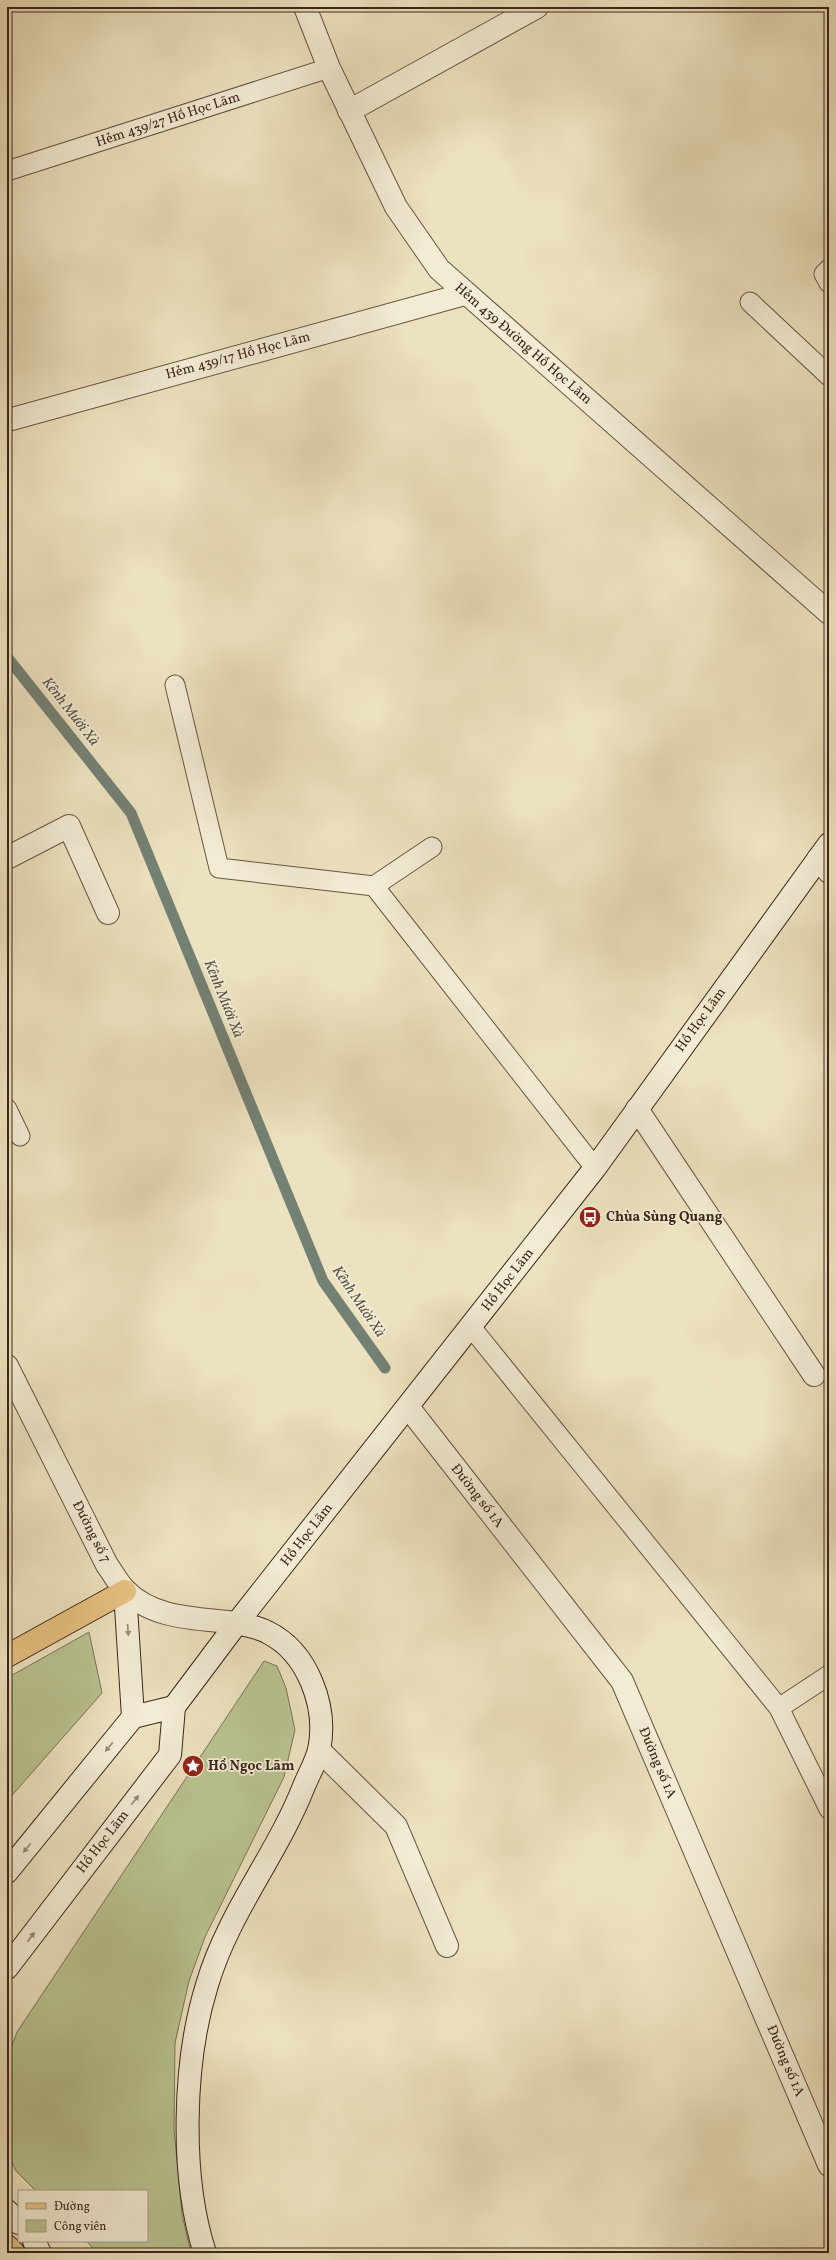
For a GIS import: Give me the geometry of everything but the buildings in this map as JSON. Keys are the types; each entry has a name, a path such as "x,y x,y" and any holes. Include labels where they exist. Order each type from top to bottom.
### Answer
{"main road":[{"path":"7,1656 125,1591"},
{"path":"7,2246 14,2253"}],"street":[{"name":"Hẻm 439 Đường Hồ Học Lãm","path":"305,7 329,68 396,207 439,269 465,294 829,613"},
{"path":"349,111 537,7"},
{"name":"Hẻm 439/17 Hồ Học Lãm","path":"12,419 465,294"},
{"path":"7,858 69,826 108,913"},
{"name":"Hồ Học Lãm","path":"7,1968 170,1755 174,1708 237,1623 595,1168 637,1109 825,858"},
{"path":"637,1109 814,1375"},
{"name":"Đường số 7","path":"7,1366 107,1565 125,1591 152,1609 182,1617 237,1623 268,1632 295,1652 312,1682 320,1717 319,1750 293,1816 226,1934 207,1985 191,2057 189,2137 191,2185 198,2233 205,2253"},
{"name":"Đường số 1A","path":"408,1407 622,1682 829,2164"},
{"path":"125,1591 133,1717"},
{"path":"7,1872 133,1717 174,1708"},
{"path":"319,1750 396,1826 447,1946"},
{"path":"7,2211 18,2222"},
{"path":"34,2242 40,2253"}],"lane":[{"name":"Hẻm 439/27 Hồ Học Lãm","path":"7,171 329,68"},
{"path":"829,269 824,274 829,283"},
{"path":"750,302 829,376"},
{"path":"175,685 219,868 374,886 432,847"},
{"path":"374,886 595,1168"},
{"path":"7,1109 20,1136"},
{"path":"471,1327 780,1708 829,1809"},
{"path":"780,1708 829,1675"}],"green space":[{"path":"89,1632 102,1693 7,1801 7,1678"},
{"path":"264,1661 277,1666 286,1688 295,1730 284,1777 205,1937 189,1981 175,2043 174,2129 182,2214 191,2253 98,2253 87,2242 148,2242 148,2190 35,2190 16,2171 7,2152 7,2058 17,2032"}],"waterway":[{"name":"Kênh Mười Xà","path":"7,657 131,813 323,1281 385,1368"}],"place":[{"name":"Chùa Sùng Quang","path":"590,1217"},
{"name":"Hồ Ngọc Lãm","path":"193,1766"}]}
